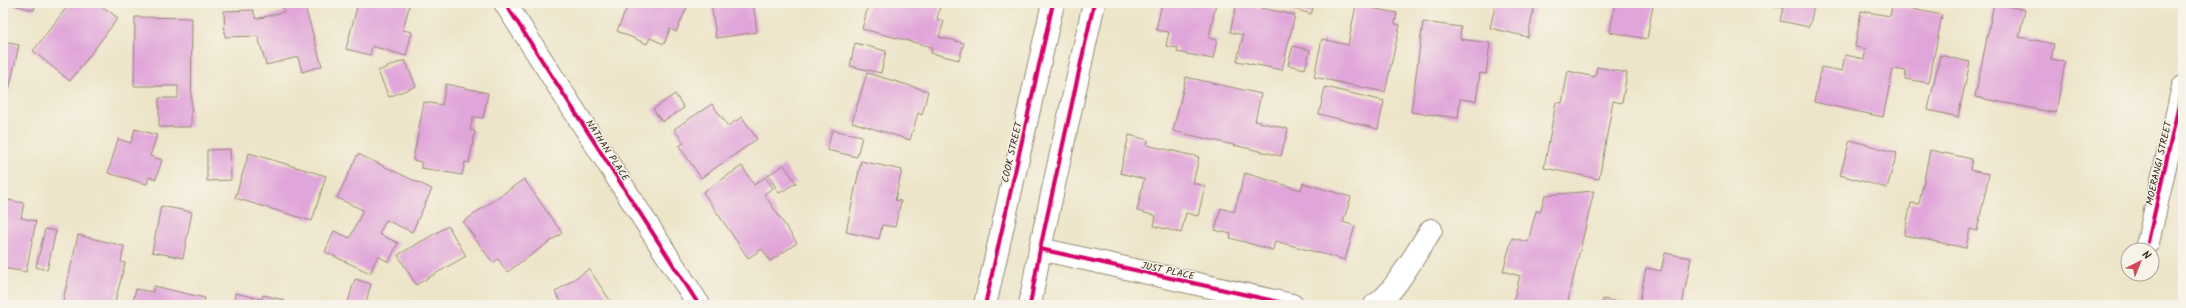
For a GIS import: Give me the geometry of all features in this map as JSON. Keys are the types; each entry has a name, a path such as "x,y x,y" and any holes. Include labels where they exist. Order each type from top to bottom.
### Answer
{"street":[{"name":"NATHAN PLACE","path":"505,3 699,305"},
{"name":"COOK STREET","path":"985,305 1053,3"},
{"path":"1030,305 1040,249 1094,3"},
{"name":"MOERANGI STREET","path":"2148,242 2183,87"},
{"path":"1375,305 1380,302 1396,283 1431,230"},
{"name":"JUST PLACE","path":"1040,249 1292,305"}],"building":[{"path":"13,3 36,3 34,10 13,5"},
{"path":"70,3 98,3 118,18 70,81 33,51"},
{"path":"282,3 304,3 322,66 302,72 298,57 266,65 258,36 225,37 224,11 253,10 256,19 284,12"},
{"path":"358,3 410,3 403,30 412,32 406,56 372,46 370,55 346,49"},
{"path":"629,3 689,3 676,32 670,29 664,44 650,38 647,44 617,31"},
{"path":"711,3 753,3 757,32 716,38"},
{"path":"869,3 941,3 937,19 944,21 939,37 964,43 959,60 931,53 932,47 862,29"},
{"path":"1162,3 1216,3 1209,38 1217,40 1213,59 1177,52 1178,48 1166,46 1169,32 1156,30"},
{"path":"1237,3 1295,15 1282,70 1237,61 1243,35 1230,32"},
{"path":"1282,3 1315,3 1311,14 1281,5"},
{"path":"1496,3 1535,3 1528,37 1490,28"},
{"path":"1612,3 1653,5 1647,39 1610,32 1615,4"},
{"path":"1815,3 1809,27 1780,21 1783,8 1763,4"},
{"path":"1994,3 2025,10 2019,37 2054,44 2051,59 2065,62 2056,113 1975,97"},
{"path":"1356,5 1397,13 1395,24 1400,25 1385,92 1314,77 1322,39 1348,45"},
{"path":"1892,5 1942,15 1929,83 1905,79 1906,71 1893,69 1883,117 1814,102 1821,67 1842,71 1845,55 1864,59 1866,49 1855,47 1861,11 1890,16"},
{"path":"135,17 192,18 191,127 159,127 159,98 178,98 178,86 134,86"},
{"path":"1423,22 1461,27 1460,39 1490,43 1486,74 1480,73 1476,101 1460,99 1458,118 1411,112"},
{"path":"3,42 19,45 9,90 3,88"},
{"path":"855,43 886,51 881,73 850,66"},
{"path":"1293,46 1310,50 1305,69 1288,65"},
{"path":"1940,55 1970,62 1958,117 1928,110"},
{"path":"405,60 416,86 389,97 378,71"},
{"path":"1597,67 1627,73 1622,103 1613,101 1599,179 1544,168 1556,102 1562,103 1568,71 1595,77"},
{"path":"867,73 928,91 922,115 918,113 910,140 852,122"},
{"path":"1186,77 1261,94 1255,121 1288,129 1281,156 1173,131"},
{"path":"446,84 488,93 483,118 473,117 470,130 475,131 469,163 465,162 462,175 421,168 421,162 413,160 424,102 442,105"},
{"path":"1325,87 1384,101 1378,129 1319,114"},
{"path":"675,94 684,108 662,122 653,109"},
{"path":"712,104 728,126 742,117 757,139 701,178 679,146 684,143 674,129"},
{"path":"135,129 157,135 150,156 162,160 156,179 149,177 147,184 108,173 118,139 131,143"},
{"path":"832,130 862,136 857,157 827,150"},
{"path":"1129,135 1148,140 1147,145 1199,157 1193,183 1205,186 1198,216 1186,213 1181,233 1154,226 1156,216 1137,211 1144,179 1120,173"},
{"path":"1850,140 1897,153 1887,188 1840,175"},
{"path":"230,149 231,180 207,181 207,150"},
{"path":"1930,150 1972,159 1970,170 1989,174 1977,231 1970,229 1966,248 1904,235 1911,203 1919,204"},
{"path":"249,153 326,176 312,221 235,198"},
{"path":"358,154 432,189 412,232 386,220 379,234 398,243 389,262 378,256 370,273 325,252 334,231 350,238 363,210 337,198"},
{"path":"861,161 902,170 895,200 901,201 895,227 882,225 879,239 846,232"},
{"path":"784,165 796,183 779,193 768,175"},
{"path":"742,166 754,185 765,177 773,188 764,194 797,243 770,261 762,249 748,258 703,192"},
{"path":"1245,173 1301,190 1303,183 1351,197 1343,222 1355,226 1345,260 1275,241 1273,250 1230,238 1231,234 1215,230 1221,208 1234,212"},
{"path":"524,179 562,233 507,272 498,259 493,263 463,222"},
{"path":"1594,191 1567,305 1512,305 1520,276 1503,271 1512,238 1528,242 1536,211 1540,212 1545,195"},
{"path":"3,199 24,203 21,218 36,221 26,272 3,268"},
{"path":"161,206 192,212 183,258 152,252"},
{"path":"448,226 466,256 416,285 398,255"},
{"path":"45,229 56,231 47,270 36,267"},
{"path":"78,235 124,246 121,262 125,263 115,302 119,303 118,305 62,305"},
{"path":"1665,253 1691,258 1682,305 1639,305 1646,268 1661,271"},
{"path":"589,269 613,305 563,305 555,292"},
{"path":"355,279 371,284 365,305 347,305"},
{"path":"154,286 205,298 203,305 132,305 136,289 153,292"},
{"path":"235,293 262,299 263,295 284,300 283,305 233,305"},
{"path":"1603,299 1627,304 1627,305 1602,305"}],"cycle path":[{"path":"505,3 699,305"},
{"path":"985,305 1053,3"},
{"path":"1030,305 1040,249 1094,3"},
{"path":"2148,242 2183,87"},
{"path":"1040,249 1292,305"}]}
